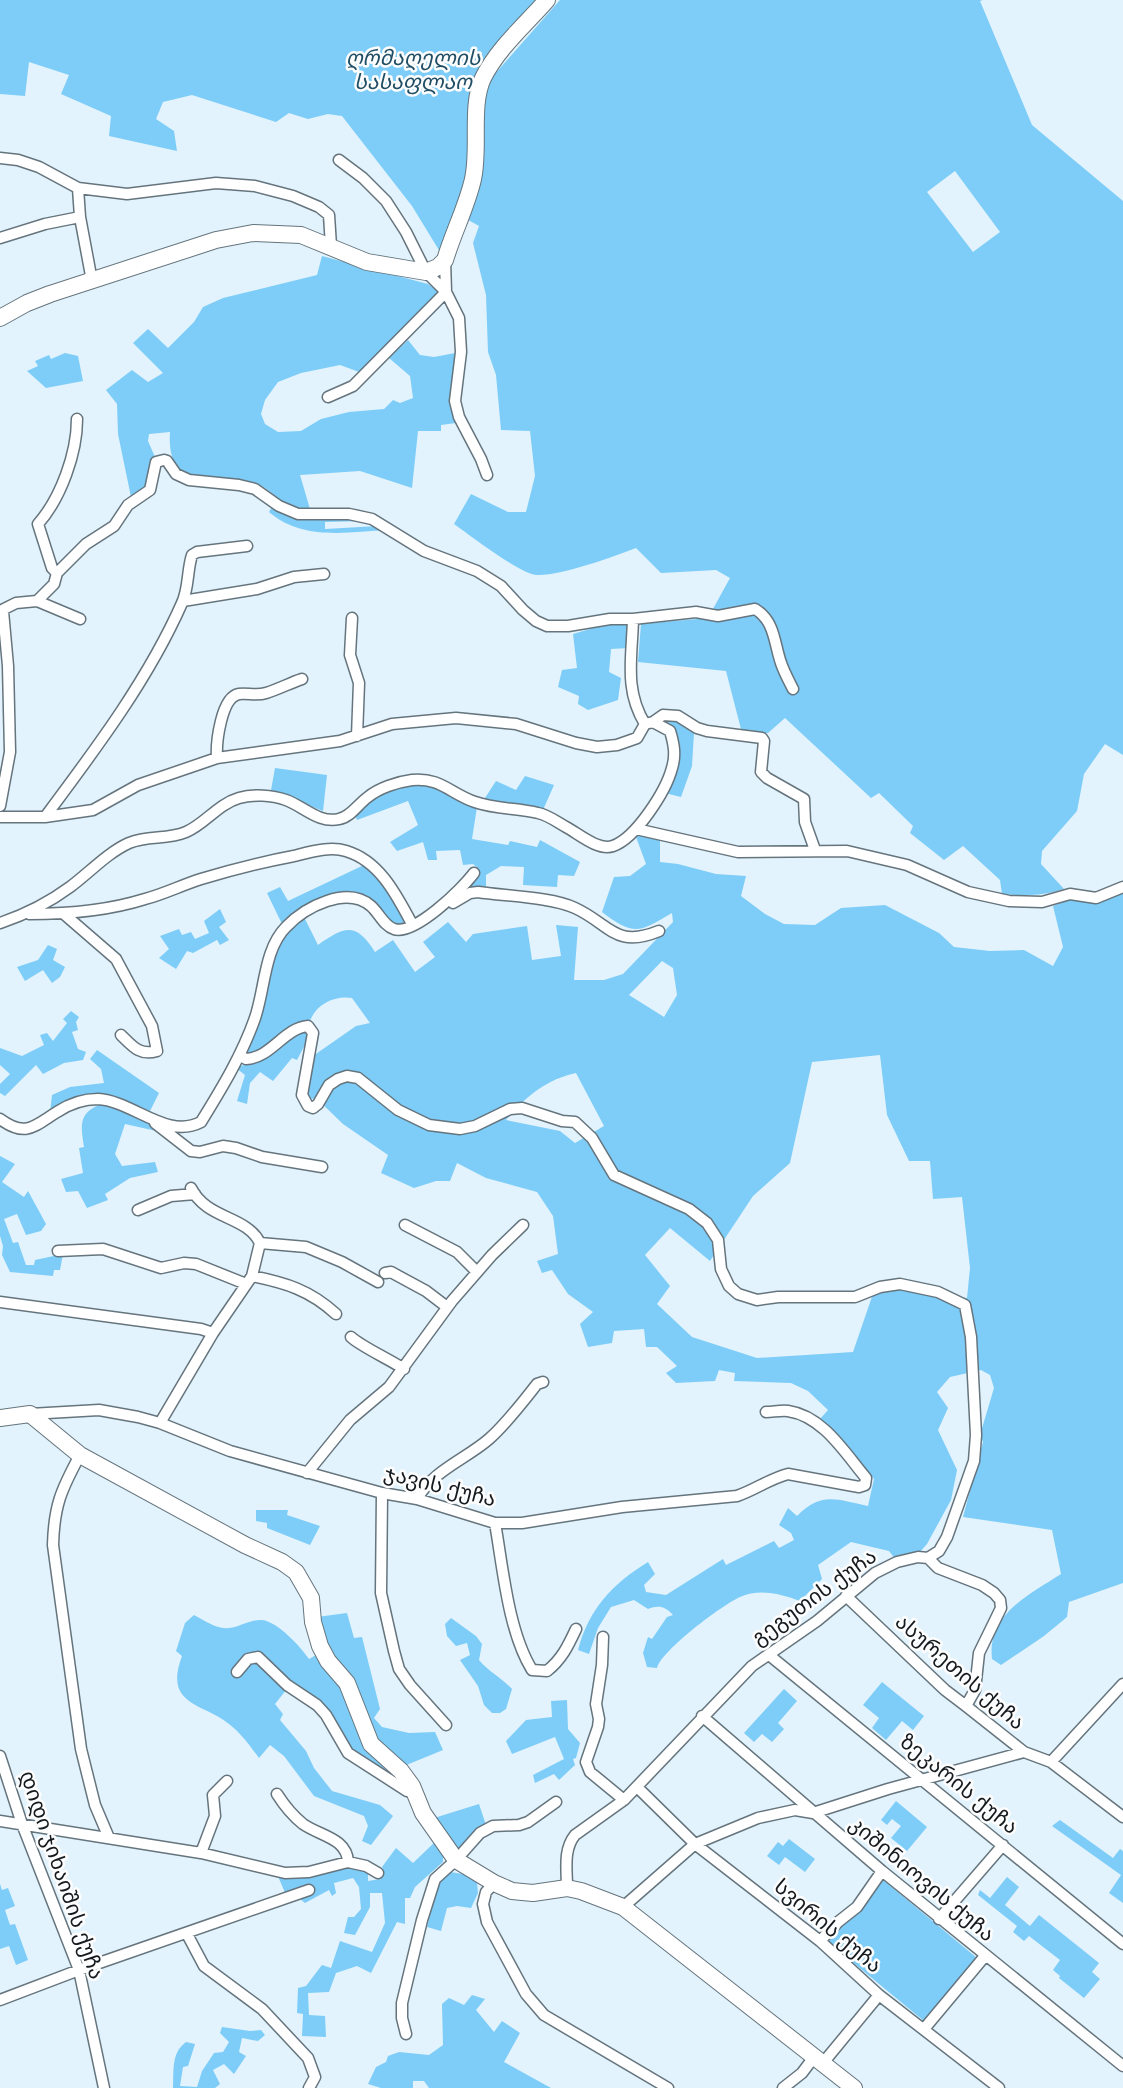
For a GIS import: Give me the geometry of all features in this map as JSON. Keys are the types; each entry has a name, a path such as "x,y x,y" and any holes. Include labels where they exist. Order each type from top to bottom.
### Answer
{"street":[{"path":"328,397 353,386 446,292 445,260 473,180 477,155 478,100 482,81 495,58 547,0"},
{"path":"0,158 39,167 78,188 127,194 216,183 255,186 293,196 319,207 329,215 331,246"},
{"path":"339,160 363,178 386,201 406,232 426,272 446,292 459,318 461,352 455,401 458,417 481,459 486,475"},
{"path":"78,188 80,216 92,281"},
{"path":"0,237 45,223 80,216"},
{"path":"0,318 27,303 92,281 216,240 253,233 301,235 367,262 426,272 438,267 445,260"},
{"path":"57,573 52,568 38,524 60,487 70,462 77,437 77,419"},
{"path":"37,601 54,584 57,573 86,544 114,526 128,505 150,490 156,463 160,459 167,461 176,474 190,480 255,489 279,506 298,514 349,514 372,519 424,551 477,571 501,586 523,610 547,626 696,612 718,616 755,609 765,615 773,632 781,664 793,689"},
{"path":"46,817 101,742 147,668 183,601 192,555 197,552 247,546"},
{"path":"183,601 257,589 294,577 324,574"},
{"path":"0,806 10,752 4,692 1,611 16,603 37,601 80,619"},
{"path":"352,618 350,655 359,683 357,736"},
{"path":"29,914 129,843 148,837 168,838 188,831 237,798 251,796 287,800 322,819 337,820 347,816 369,796 386,787 411,780 428,780 446,785 474,802 546,816 600,847 610,847 622,842 636,829 665,786 672,769 675,749 670,731 662,724 649,723 635,707 630,688 633,619"},
{"path":"217,758 216,737 233,697 240,694 265,694 302,679"},
{"path":"0,817 46,817 93,810 138,785 217,758 341,741 392,724 456,718 516,724 597,747 617,745 637,738 649,723 663,715 678,716 707,731 762,738 761,772 804,799 805,822 815,850"},
{"path":"636,829 650,830 738,852 847,850 907,865 968,892 1009,901 1042,902 1070,894 1097,898 1123,887"},
{"path":"0,923 29,914 64,914 123,905 256,863 330,849 347,851 381,875 392,887 412,924"},
{"path":"440,908 463,888 474,873"},
{"path":"0,1119 10,1127 32,1129 68,1106 83,1100 98,1099 125,1105 171,1126 186,1127 201,1122 240,1056 256,1015 274,946 285,927 331,900 350,896 359,898 371,906 388,926 396,930 405,929 440,908 470,893 478,892 555,902 575,908 615,935 629,939 659,931"},
{"path":"64,914 117,959 152,1026 158,1045 157,1051 139,1052 121,1035"},
{"path":"240,1056 246,1059 261,1056 296,1030 308,1026 313,1033 302,1096 308,1106 313,1108 329,1085 347,1076 358,1079 398,1110 429,1125 460,1129 475,1126 510,1109 522,1108 562,1121 575,1122 592,1138 614,1175 689,1209 707,1223 718,1240 725,1278 738,1294 757,1300 778,1297 855,1297 880,1287 900,1284 938,1292 965,1305 971,1337 976,1435 974,1461 947,1538 939,1551 928,1558 938,1568 982,1585 1000,1600 1000,1608 979,1653 973,1696 966,1706"},
{"path":"147,1116 191,1151 207,1151 223,1146 261,1157 323,1167"},
{"path":"138,1210 171,1196 193,1191 208,1208 254,1231 260,1243 249,1280 213,1333 160,1423"},
{"path":"405,1225 457,1252 477,1272"},
{"path":"307,1473 350,1420 389,1387 447,1307 523,1225"},
{"path":"260,1243 306,1247 382,1277 391,1272 426,1291 447,1307"},
{"path":"58,1251 103,1249 161,1268 184,1263 196,1264 249,1280 284,1283 319,1298 336,1314"},
{"path":"0,1302 201,1329 213,1333"},
{"path":"351,1336 357,1343 380,1353 404,1369"},
{"path":"417,1499 423,1488 437,1475 490,1438 537,1384 543,1382"},
{"name":"ჯავის ქუჩა","path":"0,1418 99,1410 160,1423 230,1451 382,1493 417,1499 495,1523 522,1524 622,1507 737,1496 754,1491 776,1477 788,1474 859,1488 865,1485 866,1478 831,1436 810,1419 789,1411 766,1412"},
{"path":"30,1414 80,1455 245,1545 282,1562 296,1572 311,1598 313,1622 320,1646 328,1661 347,1683 371,1744 401,1771 433,1830 456,1860 513,1891 533,1893 567,1888 623,1907 854,2088"},
{"path":"80,1455 62,1488 54,1516 53,1545 81,1749 95,1805 109,1838"},
{"path":"382,1493 381,1583 386,1621 399,1669 446,1725"},
{"path":"495,1523 514,1619 524,1654 532,1670 547,1671 557,1663 565,1654 576,1629"},
{"name":"გეგუთის ქუჩა","path":"567,1888 569,1842 624,1800 752,1666 817,1621 875,1573 897,1562 918,1557 928,1558"},
{"name":"ასურეთის ქუჩა","path":"846,1596 945,1690 1024,1752 1051,1762 1123,1817"},
{"path":"603,1637 603,1665 596,1704 598,1727 586,1762 590,1772 624,1800"},
{"name":"ზეკარის ქუჩა","path":"769,1654 1123,1944"},
{"path":"237,1672 248,1659 254,1657 264,1660 287,1685 317,1705 326,1715 348,1753 407,1791 415,1793"},
{"path":"1051,1762 1123,1684"},
{"name":"კიშინიოვის ქუჩა","path":"702,1716 939,1919 1123,2066"},
{"path":"623,1907 695,1844 758,1818 795,1810 813,1813 1024,1752"},
{"name":"დიდი ჯიხაიშის ქუჩა","path":"0,1756 22,1824 79,1970 104,2088"},
{"path":"201,1853 215,1816 213,1795 227,1781"},
{"name":"სვირის ქუჩა","path":"637,1787 695,1844 820,1941 879,1995 999,2088"},
{"path":"277,1794 304,1825 341,1844 348,1853 348,1863"},
{"path":"406,2034 402,2003 435,1879 480,1833 493,1826 528,1822 556,1802"},
{"path":"0,1821 201,1853 285,1873 309,1872 348,1863 366,1866 378,1873"},
{"path":"939,1919 1003,1845"},
{"path":"820,1941 857,1907 882,1871"},
{"path":"494,1883 486,1892 483,1904 487,1922 526,1994 544,2015 668,2088"},
{"path":"0,2000 309,1890"},
{"path":"187,1934 205,1966 262,2009 308,2058 315,2077 309,2088"},
{"path":"923,2029 985,1956"},
{"path":"783,2088 818,2060 879,1995"}],"green space":[{"name":"ღრმაღელის სასაფლაო","path":"0,0 544,0 482,81 477,155 445,260 412,206 342,116 328,114 308,119 289,113 276,122 192,95 163,102 156,119 174,131 177,151 109,136 111,116 61,94 69,75 29,62 25,96 0,94"},
{"path":"560,0 983,0 980,1 1032,125 1123,201 1123,755 1105,744 1084,774 1077,811 1042,851 1041,864 1064,889 1033,895 1002,894 1000,880 963,846 944,860 910,833 913,826 879,793 871,798 785,718 768,733 742,733 726,671 638,662 641,624 708,618 730,578 716,570 661,573 636,548 573,569 537,575 508,562 454,524 471,494 508,512 526,512 535,476 530,431 501,430 496,375 488,352 486,295 473,243 479,226 463,217 485,96 493,76","holes":["955,171 1000,232 973,252 927,192"]},
{"path":"322,256 428,284 440,293 362,373 340,365 301,373 278,382 265,400 261,414 265,424 278,432 301,431 321,419 349,412 384,409 393,400 400,403 413,398 410,376 389,358 408,340 420,355 434,357 455,353 449,402 456,423 441,425 441,431 418,431 412,488 360,471 300,475 310,509 294,507 252,482 208,478 184,472 176,464 171,451 170,432 149,434 148,441 155,457 149,489 131,497 118,434 117,404 106,390 132,370 148,382 163,373 133,343 148,329 168,348 194,322 203,307 223,298 317,275"},
{"path":"65,353 78,356 83,381 46,388 27,371 38,366 35,361 49,355 51,359"},
{"path":"272,507 365,521 325,522 325,529 378,526 388,530 341,533 311,531 282,521 269,512"},
{"path":"617,621 626,623 629,629 629,648 611,649 609,672 621,678 618,700 588,710 578,704 579,696 558,687 562,670 577,668 573,634"},
{"path":"672,718 686,723 694,733 692,766 681,797 665,793 676,763 678,743 670,726 660,720"},
{"path":"275,768 327,775 323,811 271,790"},
{"path":"525,776 554,785 543,810 483,801 496,781 516,790"},
{"path":"405,786 438,786 477,807 472,839 508,845 510,841 537,847 540,840 580,862 574,876 558,875 557,887 523,885 524,867 501,866 486,875 486,890 452,900 480,876 478,868 473,864 463,865 460,850 436,851 437,860 428,860 423,842 397,851 390,842 418,825 408,801 357,820 355,815 372,800 389,790"},
{"path":"660,836 660,862 716,874 746,876 741,896 784,924 815,925 841,908 885,905 939,933 954,947 990,951 1024,950 1053,966 1063,947 1053,906 1074,898 1099,900 1123,891 1123,1583 1069,1602 1067,1617 1001,1665 992,1659 992,1643 1003,1618 1024,1598 1061,1574 1052,1530 963,1517 983,1442 980,1435 994,1388 990,1375 981,1370 950,1377 937,1392 948,1408 938,1430 957,1470 951,1500 927,1544 919,1553 896,1560 889,1551 851,1542 818,1565 822,1579 800,1601 763,1592 740,1597 707,1618 681,1640 661,1660 657,1668 647,1667 643,1653 648,1637 652,1639 667,1617 673,1615 661,1607 648,1609 634,1600 611,1607 598,1628 589,1654 578,1650 595,1610 623,1579 648,1562 655,1574 644,1585 646,1592 666,1595 723,1559 726,1565 774,1541 779,1548 794,1540 791,1533 779,1525 788,1508 797,1516 822,1500 839,1500 868,1506 874,1479 820,1419 828,1410 808,1391 791,1383 734,1381 735,1373 719,1370 715,1381 676,1383 666,1373 677,1366 657,1347 646,1347 644,1329 614,1331 612,1343 588,1347 580,1324 593,1312 568,1294 552,1270 542,1273 537,1261 558,1254 553,1216 537,1192 486,1178 457,1163 450,1181 436,1181 414,1188 381,1173 388,1155 343,1124 316,1098 312,1099 306,1094 313,1056 356,1026 370,1023 352,998 339,998 321,1005 310,1021 259,1054 245,1054 257,1029 266,978 280,940 304,917 318,945 349,930 362,936 375,952 393,940 415,972 435,957 423,942 448,922 466,942 473,934 527,926 532,960 561,956 556,925 578,927 574,980 604,980 623,974 673,922 672,913 637,929 622,925 602,912 614,877 630,876 646,864 636,837","holes":["662,961 673,968 677,995 664,1017 629,995","880,1055 887,1115 909,1161 930,1161 933,1199 962,1197 970,1268 967,1298 876,1285 853,1352 757,1358 692,1337 657,1304 670,1286 645,1255 670,1228 710,1261 753,1196 790,1163 812,1062","576,1073 604,1126 575,1143 560,1131 506,1120 537,1090"]},
{"path":"364,865 388,887 405,917 402,926 391,925 370,900 352,892 342,892 320,900 282,924 267,893 280,887 288,901"},
{"path":"220,909 226,922 219,927 229,940 220,945 217,940 193,953 187,951 176,969 159,958 169,949 160,936 179,929 182,935 191,932 195,939 209,933 204,921"},
{"path":"48,945 57,949 53,960 65,967 60,977 52,983 43,970 25,981 17,967 38,960"},
{"path":"71,1011 79,1017 76,1022 78,1030 72,1032 78,1049 86,1052 83,1060 64,1063 43,1074 36,1065 5,1096 0,1093 0,1084 10,1074 0,1065 0,1048 22,1056 44,1045 40,1035 47,1033 53,1041 67,1023 63,1019"},
{"path":"301,1031 309,1037 297,1060 292,1058 273,1081 260,1072 250,1083 247,1104 237,1101 245,1075 236,1068 272,1054"},
{"path":"97,1050 159,1093 150,1111 110,1096 89,1095 77,1098 50,1113 52,1095 70,1087 104,1083 101,1069 90,1059"},
{"path":"105,1103 146,1119 161,1132 125,1124 115,1154 122,1166 155,1162 158,1172 130,1178 105,1194 108,1200 87,1208 78,1191 66,1192 61,1179 83,1173 79,1148 84,1147 83,1119 90,1110"},
{"path":"0,1156 15,1164 2,1182 24,1197 28,1191 46,1224 41,1231 26,1235 17,1214 4,1219 13,1243 18,1242 26,1265 34,1265 35,1260 63,1254 60,1270 54,1270 53,1276 10,1272 2,1255"},
{"path":"256,1510 288,1510 287,1515 320,1526 310,1545 267,1528 267,1523 256,1521"},
{"path":"347,1613 354,1638 362,1637 380,1709 374,1718 382,1727 409,1733 435,1732 443,1750 404,1766 373,1740 334,1664 317,1617"},
{"path":"194,1615 220,1628 258,1620 275,1625 288,1635 309,1659 316,1655 337,1679 405,1784 351,1750 330,1712 287,1689 275,1704 283,1714 280,1720 306,1751 314,1768 332,1791 380,1805 393,1816 371,1845 362,1841 368,1826 364,1816 314,1796 284,1756 270,1745 259,1758 233,1728 182,1694 178,1685 178,1672 182,1656 176,1651 185,1623"},
{"path":"451,1618 476,1636 482,1644 479,1660 512,1689 506,1709 500,1713 492,1713 484,1705 478,1686 460,1660 470,1655 467,1643 456,1646 447,1636 445,1624"},
{"path":"882,1682 924,1716 913,1730 902,1721 886,1740 872,1728 879,1718 863,1705"},
{"path":"784,1689 797,1701 778,1723 784,1729 772,1742 762,1734 754,1742 744,1733"},
{"path":"567,1700 568,1729 580,1743 576,1758 573,1759 575,1765 559,1780 554,1774 535,1783 533,1775 564,1759 555,1737 512,1754 506,1741 526,1720 552,1717 551,1701"},
{"path":"896,1801 927,1827 907,1851 891,1838 901,1826 892,1819 887,1825 881,1820"},
{"path":"479,1804 486,1825 458,1853 431,1819"},
{"path":"1060,1820 1113,1858 1120,1849 1123,1851 1123,1903 1109,1893 1121,1875 1052,1826"},
{"path":"789,1839 815,1859 805,1872 785,1857 779,1865 767,1856 778,1842 783,1846"},
{"path":"436,1841 443,1853 443,1862 415,1887 410,1898 405,1898 405,1924 397,1922 371,1973 357,1966 336,1973 329,1992 308,1993 309,2015 325,2016 326,2037 302,2036 303,2014 297,2013 298,1988 306,1986 322,1965 331,1968 340,1941 372,1952 385,1923 382,1893 370,1893 370,1907 355,1935 344,1933 348,1917 354,1917 361,1909 359,1887 353,1878 334,1883 336,1893 332,1896 329,1890 305,1903 300,1899 311,1894 286,1895 277,1874 358,1867 368,1872 368,1881 380,1879 384,1873 382,1867 396,1848 413,1863"},
{"path":"450,1872 463,1874 477,1883 478,1893 471,1908 447,1908 441,1931 427,1927 438,1881"},
{"path":"1007,1877 1019,1887 1005,1905 1030,1926 1039,1915 1099,1963 1092,1972 1100,1979 1084,1998 1053,1970 1060,1960 1029,1936 1024,1941 1013,1932 1017,1926 978,1895 980,1890 990,1898"},
{"path":"882,1879 977,1958 924,2021 828,1942 847,1920 865,1906"},
{"path":"0,1884 2,1890 8,1888 15,1906 5,1910 10,1925 15,1924 28,1960 16,1965 9,1946 0,1949"},
{"path":"472,1995 485,1999 476,2010 494,2032 502,2021 520,2033 504,2062 551,2088 429,2088 424,2081 413,2081 413,2088 381,2088 368,2084 376,2067 386,2062 388,2056 399,2052 429,2055 443,2045 442,2004 449,1998 464,2005"},
{"path":"222,2027 261,2030 265,2035 258,2041 242,2038 239,2052 246,2056 234,2074 224,2064 213,2070 220,2084 215,2088 173,2088 174,2062 181,2046 186,2042 195,2044 188,2066 183,2067 180,2086 197,2087 202,2071 214,2053 223,2052 229,2042 220,2033"}]}
